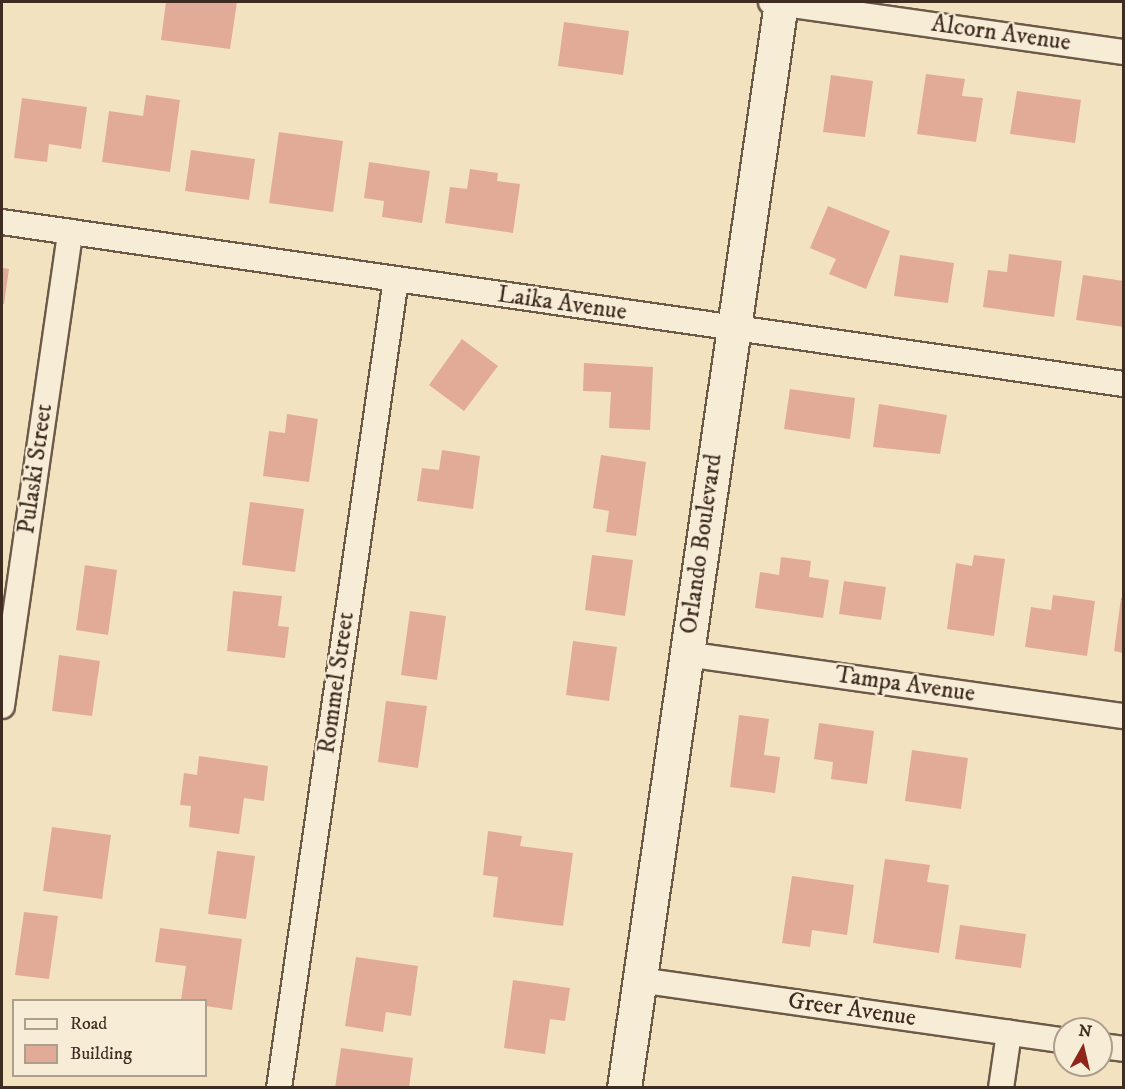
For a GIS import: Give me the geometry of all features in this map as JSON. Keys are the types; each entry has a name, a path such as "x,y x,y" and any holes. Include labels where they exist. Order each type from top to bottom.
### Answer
{"street":[{"name":"Alcorn Avenue","path":"778,2 1124,52"},
{"name":"Orlando Boulevard","path":"624,1088 734,328 778,2"},
{"name":"Laika Avenue","path":"2,222 1124,384"},
{"name":"Pulaski Street","path":"2,706 70,232"},
{"name":"Rommel Street","path":"279,1088 396,279"},
{"name":"Tampa Avenue","path":"686,654 1124,716"},
{"name":"Greer Avenue","path":"639,980 1053,1039"},
{"path":"1001,1088 1009,1033"}],"building":[{"path":"166,2 237,2 230,49 161,40"},
{"path":"564,22 629,31 623,75 558,66"},
{"path":"926,74 965,79 962,96 983,98 976,142 917,134"},
{"path":"831,75 873,81 865,137 823,132"},
{"path":"1017,91 1081,100 1075,143 1010,134"},
{"path":"146,95 180,100 170,172 102,162 109,111 143,116"},
{"path":"22,98 87,107 81,149 49,144 47,162 14,158"},
{"path":"279,132 343,141 333,212 269,203"},
{"path":"191,150 255,159 249,200 185,191"},
{"path":"369,162 430,171 422,223 382,217 384,201 364,198"},
{"path":"470,169 498,173 497,181 520,184 513,233 445,223 450,187 467,189"},
{"path":"828,206 890,231 866,289 829,274 836,259 810,248"},
{"path":"1009,254 1062,261 1054,317 983,307 988,270 1007,272"},
{"path":"900,255 954,263 948,303 894,296"},
{"path":"2,268 9,269 4,304 2,304"},
{"path":"1083,275 1124,281 1124,327 1076,320"},
{"path":"462,339 498,366 464,411 429,385"},
{"path":"584,363 653,367 650,430 609,428 611,392 583,391"},
{"path":"790,389 855,398 850,439 784,429"},
{"path":"879,404 947,415 940,454 873,447"},
{"path":"287,414 318,419 309,482 263,476 269,431 285,433"},
{"path":"442,450 480,456 473,509 417,501 422,468 439,470"},
{"path":"601,455 646,462 636,536 606,532 609,511 593,508"},
{"path":"250,502 304,509 295,572 242,565"},
{"path":"592,555 633,560 625,616 585,610"},
{"path":"974,555 1005,559 994,636 947,629 956,563 972,566"},
{"path":"781,557 811,561 809,577 829,580 823,618 755,608 760,572 779,575"},
{"path":"85,565 117,570 108,635 76,630"},
{"path":"844,581 886,587 881,620 839,614"},
{"path":"233,591 282,596 278,626 289,627 285,658 227,651"},
{"path":"1053,595 1095,601 1087,656 1025,647 1031,607 1051,610"},
{"path":"1121,598 1124,598 1124,653 1114,651"},
{"path":"410,611 446,616 437,680 401,675"},
{"path":"573,641 617,647 609,701 566,695"},
{"path":"59,655 100,661 92,716 52,711"},
{"path":"386,701 427,706 418,768 378,762"},
{"path":"739,715 769,719 764,755 780,757 775,793 730,787"},
{"path":"819,723 874,731 867,784 831,779 833,762 814,759"},
{"path":"912,750 968,758 961,809 905,801"},
{"path":"199,756 268,766 264,801 244,798 239,834 189,827 191,806 180,805 184,773 197,775"},
{"path":"52,827 111,835 102,899 43,891"},
{"path":"488,831 522,836 520,846 573,853 563,926 493,917 498,877 483,875"},
{"path":"217,851 255,856 246,919 208,914"},
{"path":"885,859 930,865 927,882 949,885 939,953 873,943"},
{"path":"792,876 854,885 847,935 812,930 810,947 782,943"},
{"path":"24,912 58,916 49,979 15,975"},
{"path":"960,925 1026,934 1021,968 955,959"},
{"path":"160,928 242,939 232,1010 207,1006 207,999 181,999 186,966 155,962"},
{"path":"356,957 418,966 411,1016 386,1012 383,1032 345,1026"},
{"path":"513,980 570,988 565,1021 550,1019 545,1054 504,1048"},
{"path":"341,1048 413,1058 409,1088 335,1088"}]}
